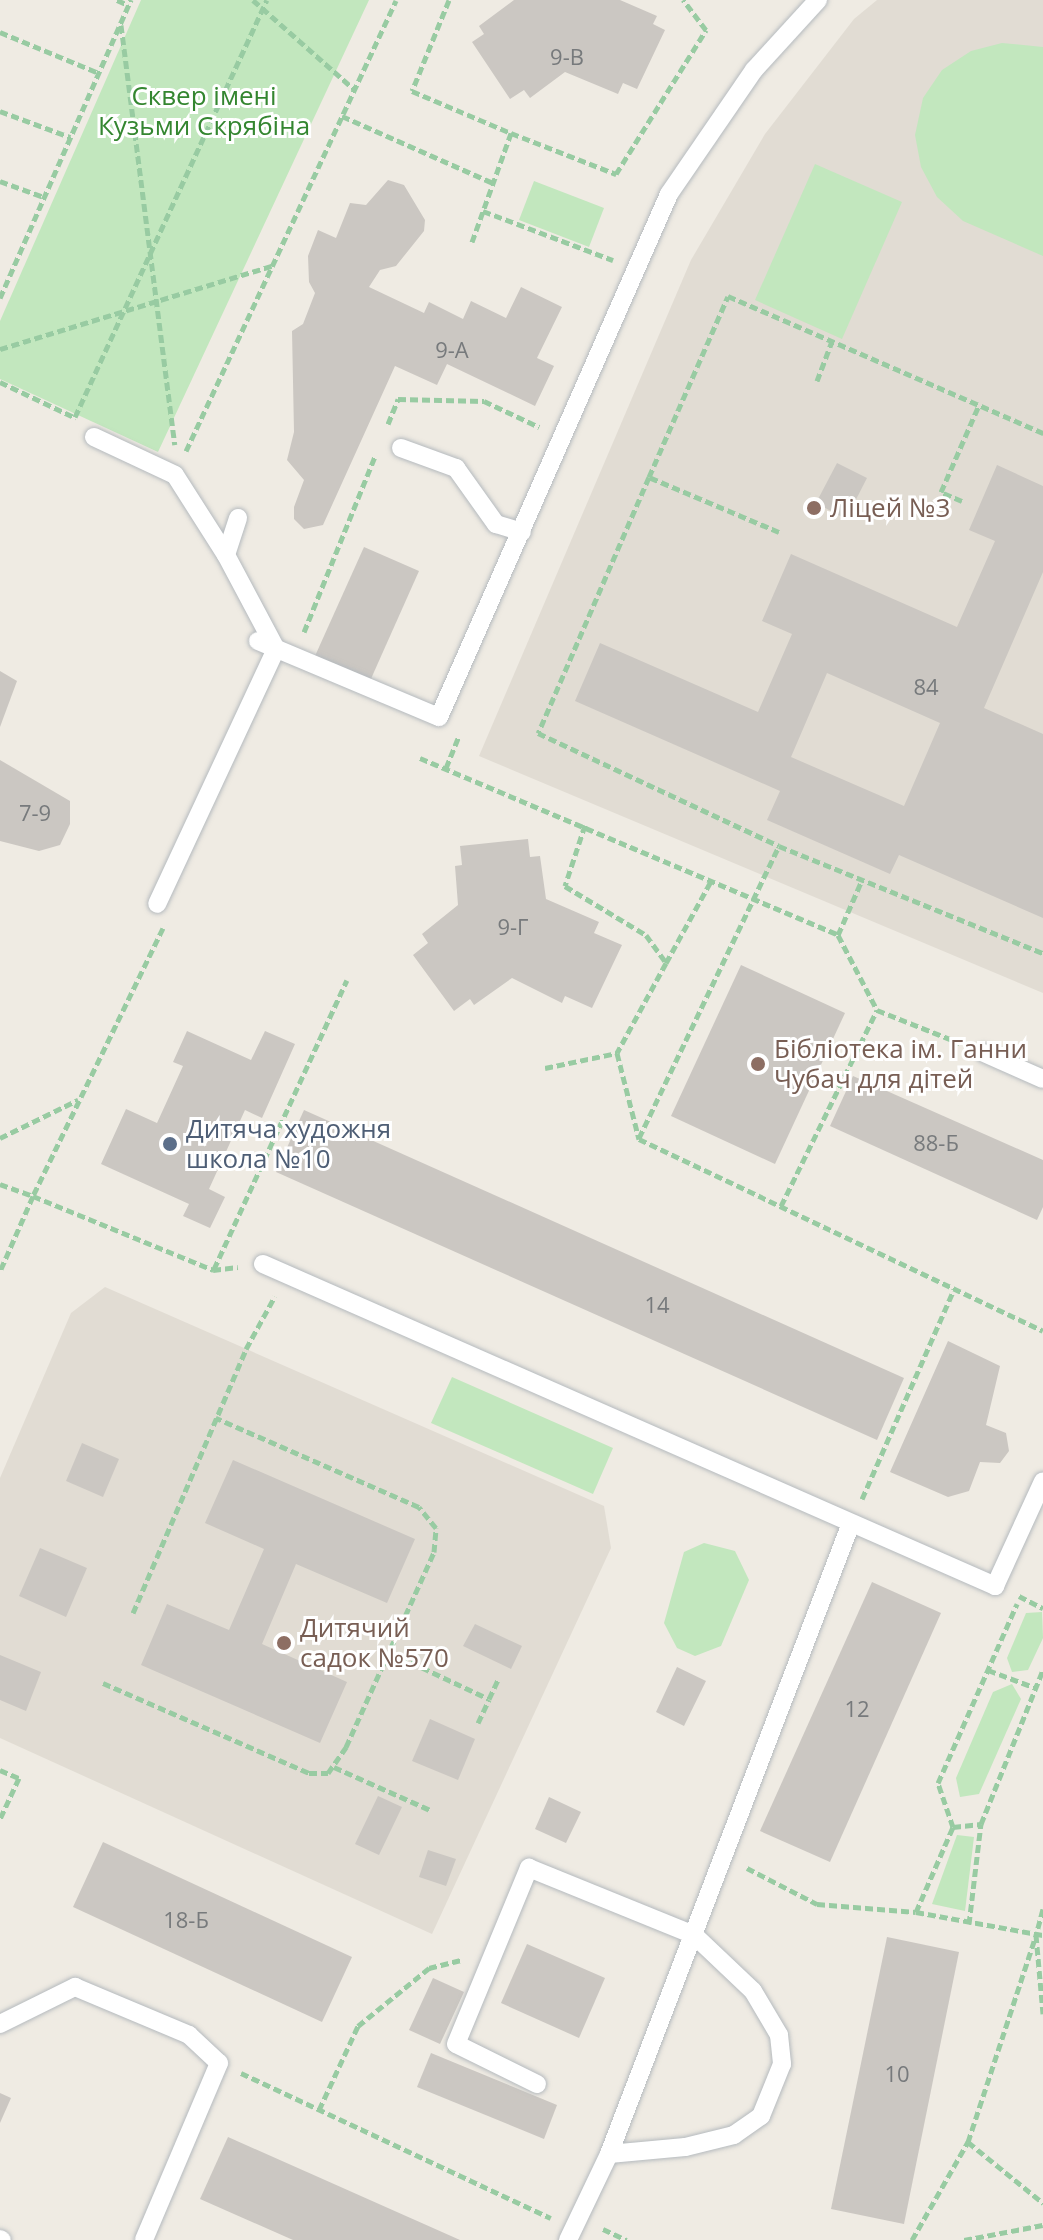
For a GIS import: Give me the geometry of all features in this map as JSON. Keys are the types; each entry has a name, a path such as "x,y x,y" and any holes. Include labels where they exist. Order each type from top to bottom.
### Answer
{"lane":[{"path":"94,437 175,475 226,555 267,645 439,717 669,194 754,70 818,0"},
{"path":"401,448 456,468 496,524 522,532"},
{"path":"226,555 238,518"},
{"path":"157,904 267,645"},
{"path":"984,1053 1043,1079"},
{"path":"263,1264 850,1526 995,1586 1043,1481"},
{"path":"571,2234 609,2154 850,1526"},
{"path":"537,2084 456,2044 499,1950 529,1868 694,1935 753,1991 779,2035 782,2064 761,2116 734,2135 685,2147 609,2154"},
{"path":"0,2024 75,1987 189,2035 219,2063 144,2240"}],"path":[{"path":"0,298 121,25 129,3 117,0"},
{"path":"253,0 354,89"},
{"path":"75,417 267,0"},
{"path":"178,466 396,0"},
{"path":"449,0 412,91 616,174 706,30 683,0"},
{"path":"121,25 176,451"},
{"path":"0,32 99,73"},
{"path":"0,111 71,137"},
{"path":"342,116 493,183"},
{"path":"472,242 511,133"},
{"path":"0,181 44,197"},
{"path":"483,211 617,262"},
{"path":"0,349 272,265"},
{"path":"0,276 8,280"},
{"path":"1043,433 728,296 538,733 779,846 1043,953"},
{"path":"817,381 832,341"},
{"path":"386,428 398,399 484,401 542,428"},
{"path":"962,501 941,492 979,405"},
{"path":"294,657 381,442"},
{"path":"649,477 779,532"},
{"path":"446,768 464,724"},
{"path":"420,758 585,825 838,935 877,1010 984,1053"},
{"path":"585,825 565,886 646,935 666,963"},
{"path":"639,1139 757,901 779,846"},
{"path":"838,935 862,880"},
{"path":"639,1139 617,1053 711,881"},
{"path":"213,1270 347,980"},
{"path":"781,1207 877,1010"},
{"path":"545,1068 617,1053"},
{"path":"0,1138 80,1099"},
{"path":"639,1139 1043,1331"},
{"path":"0,1184 33,1196 0,1271"},
{"path":"133,1613 246,1349 287,1275"},
{"path":"850,1526 955,1289"},
{"path":"103,1683 319,1775 334,1767 439,1539 430,1516 216,1418"},
{"path":"916,1912 953,1827 938,1783 1020,1596"},
{"path":"389,1652 489,1699"},
{"path":"988,1670 1036,1688"},
{"path":"969,1924 981,1824 1043,1670"},
{"path":"478,1723 498,1680"},
{"path":"334,1767 430,1810"},
{"path":"0,1770 19,1778 0,1819"},
{"path":"953,1827 981,1824"},
{"path":"724,1856 817,1904 916,1912 1040,1935"},
{"path":"1043,1909 1040,1935 1043,2014"},
{"path":"912,2240 968,2142 1040,1935"},
{"path":"319,2110 358,2026 429,1968 499,1950"},
{"path":"219,2063 571,2234"},
{"path":"968,2142 1043,2203"},
{"path":"964,2240 1043,2225"}],"shaded area":[{"name":"Ліцей №3","path":"877,0 1043,0 1043,993 479,756 691,260 765,134 854,19"},
{"name":"Дитячий садок №570","path":"105,1287 604,1506 611,1548 432,1934 0,1738 0,1478 71,1313"}],"green space":[{"name":"Сквер імені Кузьми Скрябіна","path":"141,0 369,0 158,452 0,379 0,321"},
{"path":"1002,43 1043,47 1043,256 963,221 937,197 921,167 915,135 923,98 942,70 971,51"},
{"path":"815,164 902,202 842,339 755,300"},
{"path":"534,181 604,208 589,247 519,220"},
{"path":"452,1377 613,1448 593,1494 431,1423"},
{"path":"704,1543 735,1551 749,1580 721,1646 695,1656 677,1648 664,1623 684,1552"},
{"path":"1042,1612 1043,1638 1028,1670 1012,1672 1007,1658 1026,1613"},
{"path":"1012,1684 1021,1699 979,1794 960,1797 956,1778 993,1692"},
{"path":"957,1835 974,1837 965,1911 932,1904"}],"building":[{"path":"514,0 620,0 657,16 653,24 665,30 637,89 623,83 618,94 565,72 530,98 524,90 510,99 472,42 484,34 479,26"},
{"path":"388,180 404,185 425,220 424,231 396,266 380,270 369,287 424,313 429,302 463,319 471,301 506,318 521,287 562,307 537,358 554,366 535,406 447,364 437,385 395,366 323,525 304,529 294,519 294,507 304,480 287,460 294,432 292,331 303,324 315,293 309,282 308,256 318,230 336,238 350,203 366,205"},
{"path":"837,463 867,478 846,519 816,503"},
{"path":"997,465 1043,486 1043,572 984,708 1043,734 1043,918 899,855 890,874 767,820 780,791 575,701 600,643 758,712 792,634 762,621 791,554 957,627 995,541 969,530","holes":["827,673 940,723 904,806 791,757"]},
{"path":"364,547 419,571 370,681 315,656"},
{"path":"0,671 17,681 0,727"},
{"path":"0,760 70,801 70,824 60,845 39,851 0,841"},
{"path":"528,839 530,857 540,856 546,899 599,922 594,933 622,945 592,1008 565,996 562,1003 512,978 474,1005 470,999 454,1011 413,955 428,943 422,934 458,905 455,866 462,865 460,846"},
{"name":"Бібліотека ім. Ганни Чубач для дітей","path":"741,965 845,1013 775,1164 671,1116"},
{"name":"Дитяча художня школа №10","path":"187,1031 251,1060 265,1031 295,1044 262,1118 245,1110 209,1189 225,1197 210,1228 183,1216 189,1204 101,1164 126,1109 157,1123 183,1066 173,1062"},
{"path":"853,1076 1043,1160 1043,1207 1037,1220 830,1126"},
{"path":"304,1110 904,1378 877,1440 276,1172"},
{"path":"948,1341 1000,1366 986,1425 1006,1433 1009,1451 1000,1463 980,1462 969,1491 948,1497 890,1472"},
{"path":"82,1443 119,1459 103,1497 66,1481"},
{"path":"233,1460 415,1539 387,1603 296,1564 262,1644 347,1682 320,1743 141,1665 167,1604 229,1630 264,1549 205,1523"},
{"path":"40,1548 87,1568 66,1617 19,1596"},
{"path":"872,1582 941,1613 830,1862 760,1831"},
{"path":"475,1624 522,1646 511,1669 463,1646"},
{"path":"0,1655 41,1672 26,1711 0,1700"},
{"path":"677,1667 706,1681 684,1726 656,1712"},
{"path":"430,1719 475,1739 458,1780 412,1761"},
{"path":"378,1796 402,1807 379,1855 355,1844"},
{"path":"549,1797 581,1812 566,1843 535,1829"},
{"path":"103,1842 352,1957 322,2022 73,1907"},
{"path":"428,1850 456,1859 446,1886 419,1877"},
{"path":"887,1937 959,1952 904,2224 831,2209"},
{"path":"527,1944 605,1978 579,2038 501,2003"},
{"path":"433,1978 464,1992 440,2044 409,2030"},
{"path":"431,2053 557,2105 544,2139 417,2087"},
{"path":"0,2093 11,2098 0,2123"},
{"path":"228,2137 460,2240 293,2240 200,2199"}],"place":[{"name":"Ліцей №3","path":"814,508"},
{"name":"Бібліотека ім. Ганни Чубач для дітей","path":"758,1064"},
{"name":"Дитяча художня школа №10","path":"170,1144"},
{"name":"Дитячий садок №570","path":"284,1643"}]}
